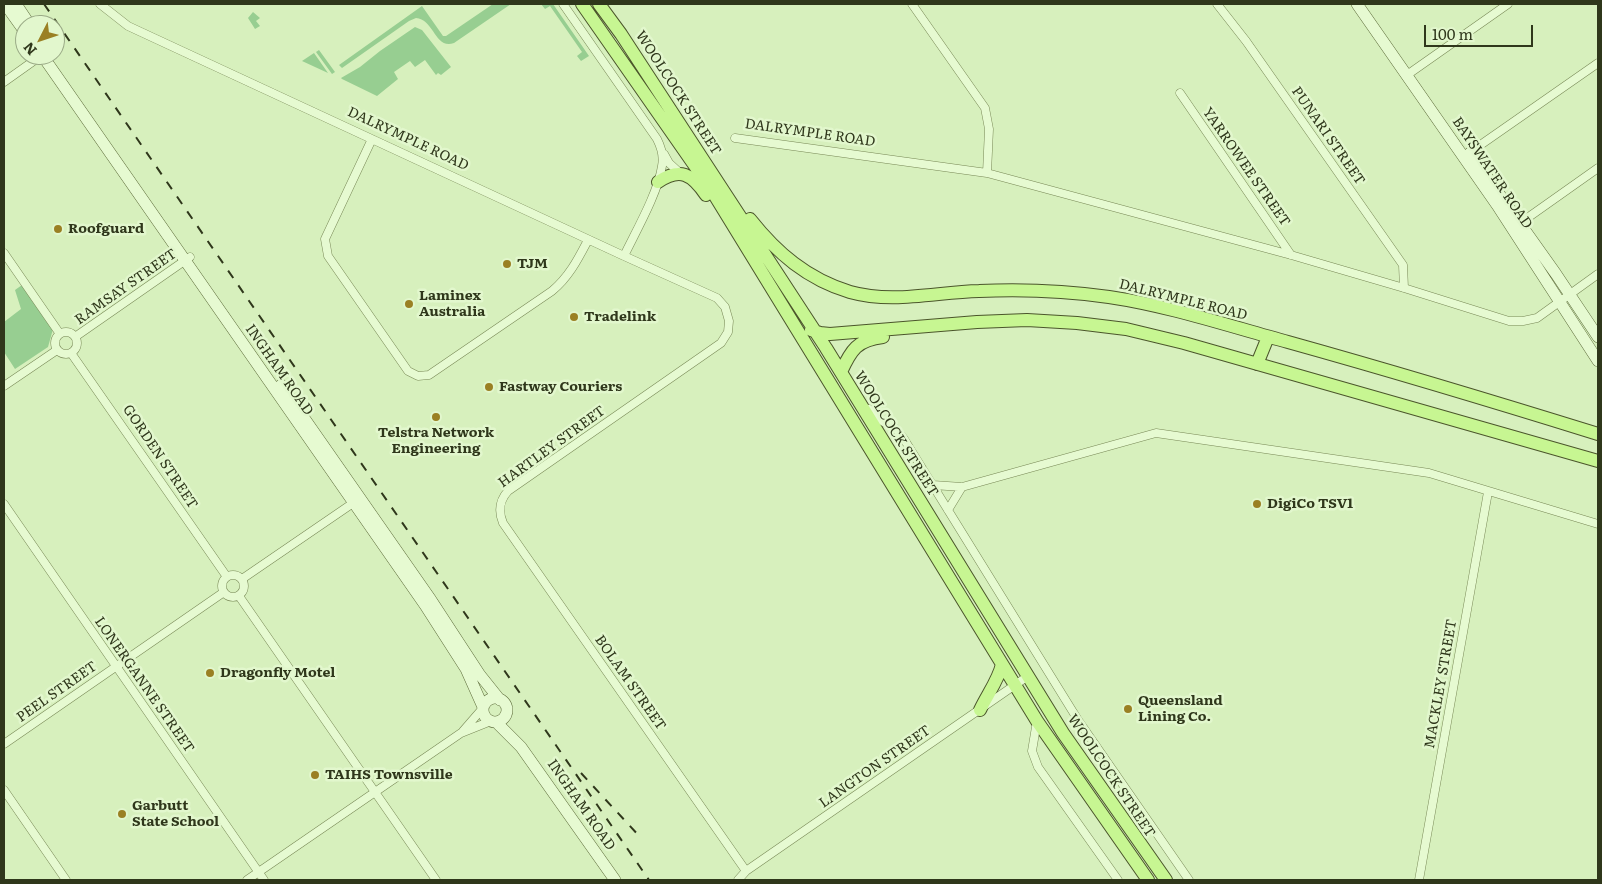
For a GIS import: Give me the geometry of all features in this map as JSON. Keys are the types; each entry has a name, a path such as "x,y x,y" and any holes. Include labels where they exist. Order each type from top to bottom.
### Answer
{"main road":[{"path":"5,4 15,18"},
{"path":"16,4 23,15"},
{"name":"WOOLCOCK STREET","path":"582,4 709,186 1037,721 1148,880"},
{"name":"WOOLCOCK STREET","path":"600,4 708,166 841,372 1063,733 1166,880"},
{"name":"BAYSWATER ROAD","path":"1357,4 1410,73"},
{"name":"BAYSWATER ROAD","path":"1366,4 1410,73 1466,154 1516,225 1570,294 1598,337"},
{"name":"INGHAM ROAD","path":"49,65 357,500 431,600 480,675 500,700"},
{"name":"INGHAM ROAD","path":"57,65 188,259"},
{"name":"DALRYMPLE ROAD","path":"708,166 766,239 780,253 814,277 852,292 892,298 978,291 1044,291 1110,297 1175,311 1386,370 1598,434"},
{"path":"658,182 672,174 680,173 697,183 743,242"},
{"name":"BAYSWATER ROAD","path":"1516,225 1560,302 1598,361"},
{"path":"788,317 797,317 799,315 799,308"},
{"path":"788,317 813,331 830,334 977,322 1027,320 1126,329 1184,343 1598,461"},
{"path":"841,372 850,352 869,340 950,325"},
{"path":"1257,364 1268,337"},
{"path":"1585,430 1598,428"},
{"name":"INGHAM ROAD","path":"357,500 466,669 483,707"},
{"path":"980,710 990,689 1000,675 1002,664"},
{"path":"496,698 506,706 506,714 500,721 494,722 485,716 483,707 488,700 496,698"},
{"name":"INGHAM ROAD","path":"506,714 522,748 615,880"},
{"name":"INGHAM ROAD","path":"494,722 522,748"}],"street":[{"name":"DALRYMPLE ROAD","path":"100,4 128,26 717,298 722,302 729,315"},
{"path":"563,4 657,139 669,163 680,173"},
{"path":"912,4 985,108 989,129 987,173"},
{"name":"PUNARI STREET","path":"1217,4 1246,41 1403,265 1404,288"},
{"path":"1410,73 1508,4"},
{"path":"1466,154 1598,63"},
{"path":"4,82 28,65"},
{"name":"YARROWEE STREET","path":"1180,93 1292,255"},
{"name":"DALRYMPLE ROAD","path":"735,138 987,173 1292,255 1509,321 1537,318 1598,274"},
{"path":"372,139 325,239 328,256 408,371 418,376 429,375 552,292 564,282 588,240"},
{"path":"624,256 658,182 662,165 662,150"},
{"path":"1516,225 1598,168"},
{"path":"4,253 60,334"},
{"name":"RAMSAY STREET","path":"75,337 188,259"},
{"name":"HARTLEY STREET","path":"500,506 508,491 721,343 729,327 729,315"},
{"path":"68,332 75,337 76,349 71,353 61,353 57,350 54,343 60,334 68,332"},
{"path":"4,386 57,350"},
{"name":"GORDEN STREET","path":"71,353 227,577"},
{"path":"850,387 875,416 896,429 933,485 1078,720 1189,880"},
{"path":"933,485 962,487 1156,433 1429,473 1598,524"},
{"path":"948,510 962,487"},
{"name":"MACKLEY STREET","path":"1419,880 1488,492"},
{"path":"242,580 357,500"},
{"name":"LONERGANNE STREET","path":"4,504 264,880"},
{"name":"BOLAM STREET","path":"500,506 500,515 503,523 746,871"},
{"path":"232,575 238,576 242,580 244,585 243,591 239,596 228,596 224,592 222,587 223,581 227,577 232,575"},
{"name":"PEEL STREET","path":"4,744 224,592"},
{"path":"239,596 436,880"},
{"name":"LANGTON STREET","path":"738,880 746,871 1028,676"},
{"path":"247,880 461,733 483,707"},
{"path":"1037,721 1032,751 1038,767 1118,880"},
{"path":"461,733 494,722"},
{"path":"4,790 66,880"}],"green space":[{"path":"493,4 511,4 454,43 448,44 443,42 427,23 416,18 342,68 339,65 422,6 443,36 446,36"},
{"path":"541,4 553,4 589,56 581,61 577,56 582,52 550,6 545,9"},
{"path":"253,12 260,18 256,21 260,26 255,29 248,18"},
{"path":"415,27 422,30 451,67 441,75 438,73 436,75 425,60 415,67 410,61 394,72 398,79 377,96 341,78 360,67"},
{"path":"319,50 335,72 332,74 316,52"},
{"path":"314,53 328,73 302,61"},
{"path":"22,285 53,329 48,347 15,369 4,352 4,322 21,309 15,290"}],"railway":[{"path":"44,4 649,880"},
{"path":"581,773 641,838"}],"place":[{"name":"Roofguard","path":"58,229"},
{"name":"TJM","path":"507,264"},
{"name":"Laminex Australia","path":"409,304"},
{"name":"Tradelink","path":"574,317"},
{"name":"Fastway Couriers","path":"489,387"},
{"name":"Telstra Network Engineering","path":"436,417"},
{"name":"DigiCo TSV1","path":"1257,504"},
{"name":"Dragonfly Motel","path":"210,673"},
{"name":"Queensland Lining Co.","path":"1128,709"},
{"name":"TAIHS Townsville","path":"315,775"},
{"name":"Garbutt State School","path":"122,814"}]}
